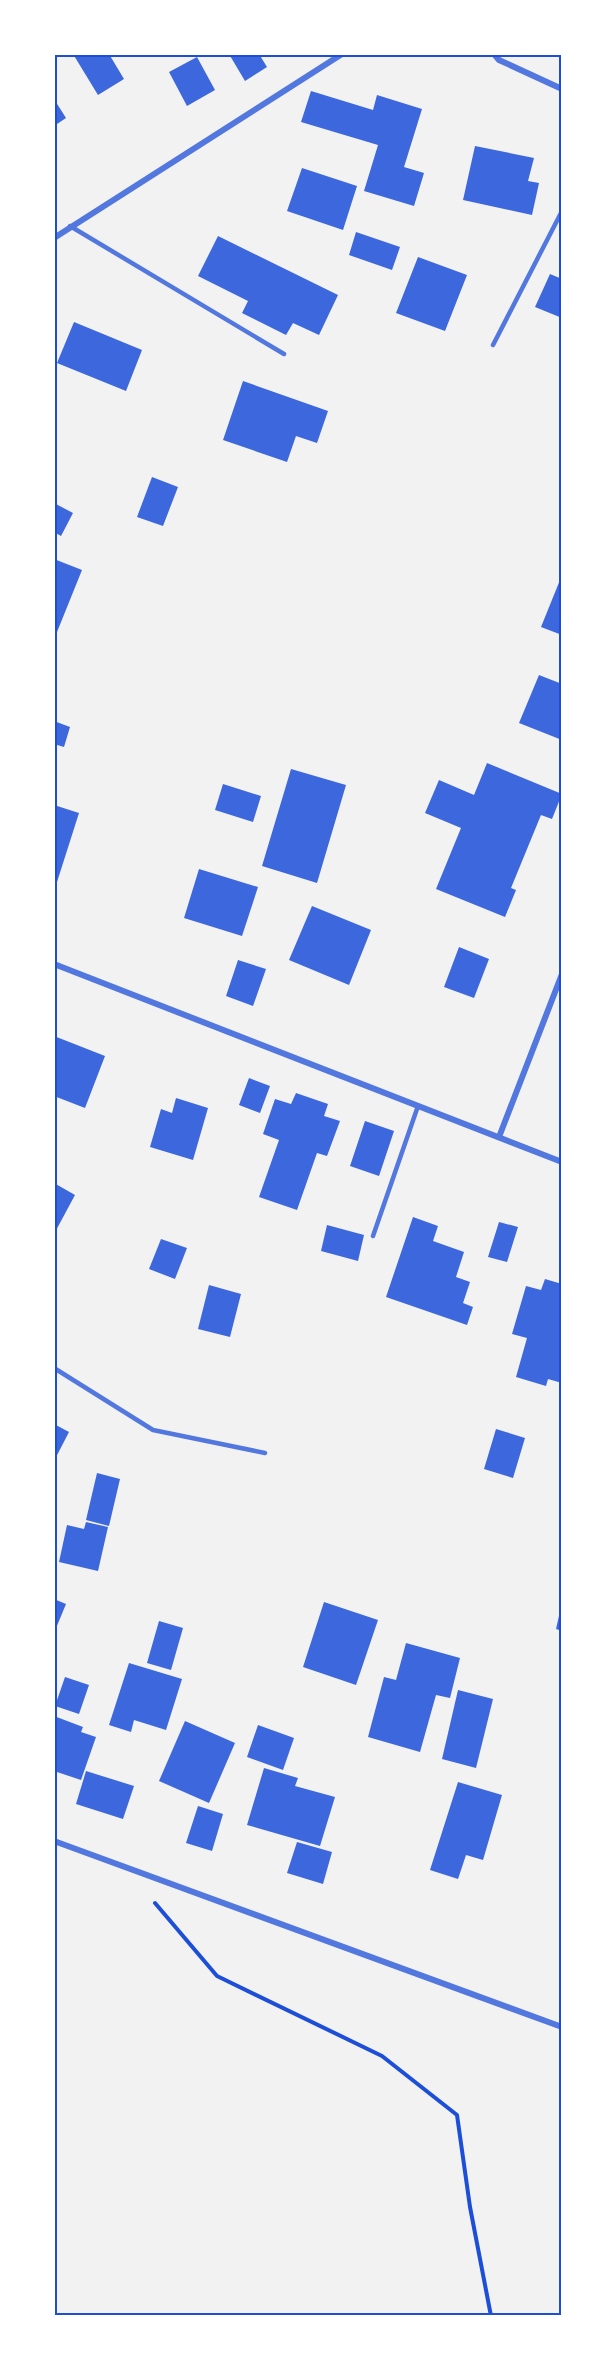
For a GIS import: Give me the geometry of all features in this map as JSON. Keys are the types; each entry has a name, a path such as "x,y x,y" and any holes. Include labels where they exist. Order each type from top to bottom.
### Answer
{"street":[{"path":"54,238 342,54"},
{"path":"494,54 499,60 562,89"},
{"path":"54,964 562,1162"},
{"path":"500,1137 562,974"},
{"path":"54,1841 562,2027"}],"lane":[{"path":"493,345 562,211"},
{"path":"70,226 284,354"},
{"path":"373,1236 418,1106"},
{"path":"54,1368 153,1430 265,1453"}],"path":[{"path":"152,1899 217,1976 382,2056 457,2115 470,2207 491,2316"}],"building":[{"path":"73,54 109,54 124,79 98,95"},
{"path":"229,54 259,54 267,67 245,81"},
{"path":"197,57 215,90 187,106 169,72"},
{"path":"311,91 373,110 377,95 422,109 404,167 424,173 414,206 364,191 378,145 301,122"},
{"path":"54,99 66,118 54,126"},
{"path":"475,146 534,158 528,181 539,183 532,215 463,200"},
{"path":"302,168 357,186 343,230 287,211"},
{"path":"356,232 400,247 392,270 349,255"},
{"path":"218,236 338,295 319,335 293,323 286,335 242,313 248,301 198,276"},
{"path":"418,257 467,275 445,331 396,313"},
{"path":"550,274 562,279 562,318 535,307"},
{"path":"74,322 142,350 126,391 57,363"},
{"path":"243,381 328,411 317,443 296,436 287,462 223,440"},
{"path":"152,477 178,487 163,526 137,517"},
{"path":"54,503 73,513 61,536 54,532"},
{"path":"54,559 82,570 57,632 54,631"},
{"path":"562,575 562,635 541,627"},
{"path":"539,675 562,684 562,740 519,723"},
{"path":"54,721 70,727 64,747 54,744"},
{"path":"487,763 562,794 552,819 541,815 511,888 516,890 505,917 436,889 461,828 425,813 439,780 474,795"},
{"path":"291,769 346,785 317,883 262,866"},
{"path":"223,784 261,796 253,822 215,810"},
{"path":"54,805 79,813 57,882 54,881"},
{"path":"199,869 258,887 242,936 184,918"},
{"path":"312,906 371,930 349,985 289,960"},
{"path":"459,947 489,959 474,998 444,987"},
{"path":"238,960 266,969 253,1006 226,996"},
{"path":"54,1036 105,1056 85,1108 54,1096"},
{"path":"249,1078 270,1086 260,1113 239,1105"},
{"path":"296,1093 328,1104 324,1116 340,1121 327,1156 317,1153 297,1210 259,1197 279,1140 263,1134 275,1099 291,1104"},
{"path":"176,1098 208,1108 193,1160 150,1147 161,1109 172,1113"},
{"path":"365,1121 394,1131 379,1176 350,1166"},
{"path":"54,1183 75,1195 54,1234"},
{"path":"413,1217 438,1226 433,1241 464,1252 456,1277 470,1282 463,1303 473,1307 467,1325 386,1297"},
{"path":"499,1222 518,1227 507,1262 488,1257"},
{"path":"327,1225 364,1235 358,1261 321,1251"},
{"path":"161,1239 187,1248 175,1279 149,1269"},
{"path":"545,1279 562,1284 562,1383 548,1379 546,1386 516,1377 527,1338 512,1334 526,1286 541,1290"},
{"path":"209,1285 241,1294 230,1337 198,1329"},
{"path":"54,1424 69,1432 54,1461"},
{"path":"496,1429 525,1438 513,1478 484,1469"},
{"path":"97,1473 120,1479 109,1526 86,1520"},
{"path":"86,1522 108,1527 98,1571 59,1562 67,1525 84,1529"},
{"path":"54,1599 66,1604 54,1633"},
{"path":"324,1602 378,1620 356,1685 303,1667"},
{"path":"562,1607 562,1631 556,1629"},
{"path":"159,1621 183,1628 171,1670 147,1663"},
{"path":"406,1643 460,1658 450,1698 436,1695 420,1752 368,1737 384,1677 396,1680"},
{"path":"129,1663 182,1679 166,1730 134,1720 131,1732 109,1725"},
{"path":"65,1677 89,1685 79,1714 55,1706"},
{"path":"458,1690 493,1699 476,1768 442,1759"},
{"path":"54,1716 83,1727 81,1732 96,1737 81,1780 54,1771"},
{"path":"185,1721 235,1743 209,1803 159,1781"},
{"path":"258,1725 294,1738 283,1770 247,1757"},
{"path":"264,1768 298,1778 295,1786 335,1797 320,1846 247,1825"},
{"path":"86,1771 134,1786 123,1819 76,1804"},
{"path":"458,1782 502,1795 483,1860 466,1855 458,1879 430,1870"},
{"path":"198,1806 223,1814 212,1851 186,1843"},
{"path":"297,1842 332,1852 323,1884 287,1873"}]}
